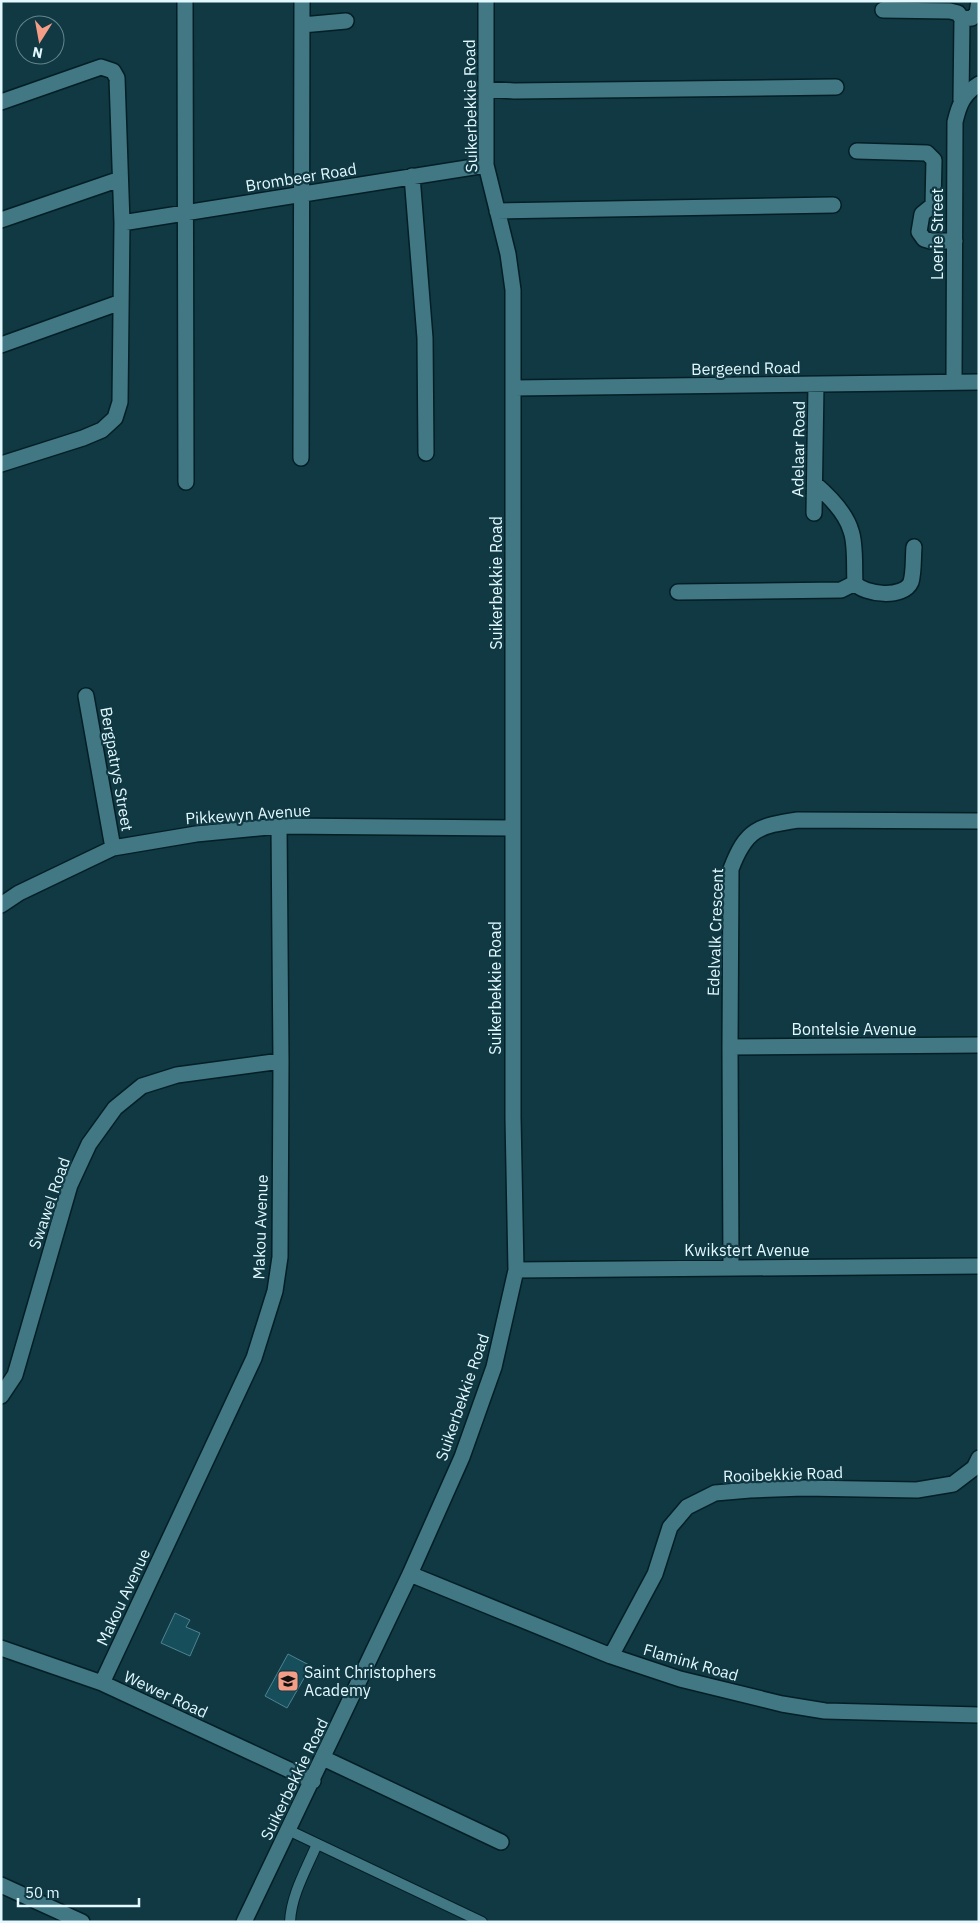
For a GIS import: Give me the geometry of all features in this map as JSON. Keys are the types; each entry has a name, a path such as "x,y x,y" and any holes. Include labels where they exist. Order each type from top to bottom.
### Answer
{"street":[{"path":"184,1 186,482"},
{"path":"301,458 302,1"},
{"name":"Suikerbekkie Road","path":"244,1922 410,1574 462,1457 494,1367 516,1270 512,1118 513,290 508,254 486,165 486,1"},
{"path":"883,10 950,11 958,14 962,19 972,18 976,13 979,1"},
{"name":"Loerie Street","path":"954,382 955,122 970,91 962,19"},
{"path":"302,25 346,21"},
{"path":"1,102 101,67 113,70 117,78 122,223 120,402 115,418 102,430 83,438 1,464"},
{"path":"486,89 514,91 836,87"},
{"path":"857,151 927,154 934,160 933,205 922,214 919,232 924,240 955,240"},
{"name":"Brombeer Road","path":"122,223 486,165"},
{"path":"412,176 425,338 426,453"},
{"path":"1,220 120,179"},
{"path":"497,211 833,204"},
{"path":"1,345 121,302"},
{"name":"Bergeend Road","path":"514,388 979,382"},
{"name":"Adelaar Road","path":"814,514 816,385"},
{"path":"815,484 845,518 852,532 855,583 858,588 870,592 891,593 906,589 911,582 914,547"},
{"path":"678,592 841,590 855,583"},
{"name":"Bergpatrys Street","path":"86,696 113,848"},
{"name":"Edelvalk Crescent","path":"732,1268 731,869 739,848 751,833 770,824 798,820 979,821"},
{"name":"Pikkewyn Avenue","path":"1,905 19,893 113,848 196,834 279,826 512,828"},
{"name":"Makou Avenue","path":"102,1683 254,1358 273,1299 280,1257 282,1061 279,826"},
{"name":"Bontelsie Avenue","path":"730,1047 979,1045"},
{"name":"Swawel Road","path":"1,1396 15,1375 70,1185 89,1144 115,1108 142,1086 177,1075 282,1061"},
{"name":"Kwikstert Avenue","path":"516,1270 979,1266"},
{"name":"Rooibekkie Road","path":"611,1656 655,1574 670,1527 687,1507 715,1493 804,1488 917,1490 953,1484 974,1468 979,1458"},
{"name":"Flamink Road","path":"410,1574 611,1656 680,1679 782,1704 824,1711 979,1715"},
{"name":"Wewer Road","path":"1,1648 102,1683 312,1781"},
{"path":"323,1758 501,1842"},
{"path":"1,1885 82,1922"}],"lane":[{"path":"288,1830 482,1922"},
{"path":"290,1922 290,1914 297,1892 317,1844"}],"building":[{"path":"175,1613 190,1620 186,1627 200,1633 190,1656 161,1643"},
{"name":"Saint Christophers Academy","path":"288,1654 311,1666 287,1708 265,1696"}],"place":[{"name":"Saint Christophers Academy","path":"288,1681"}]}
